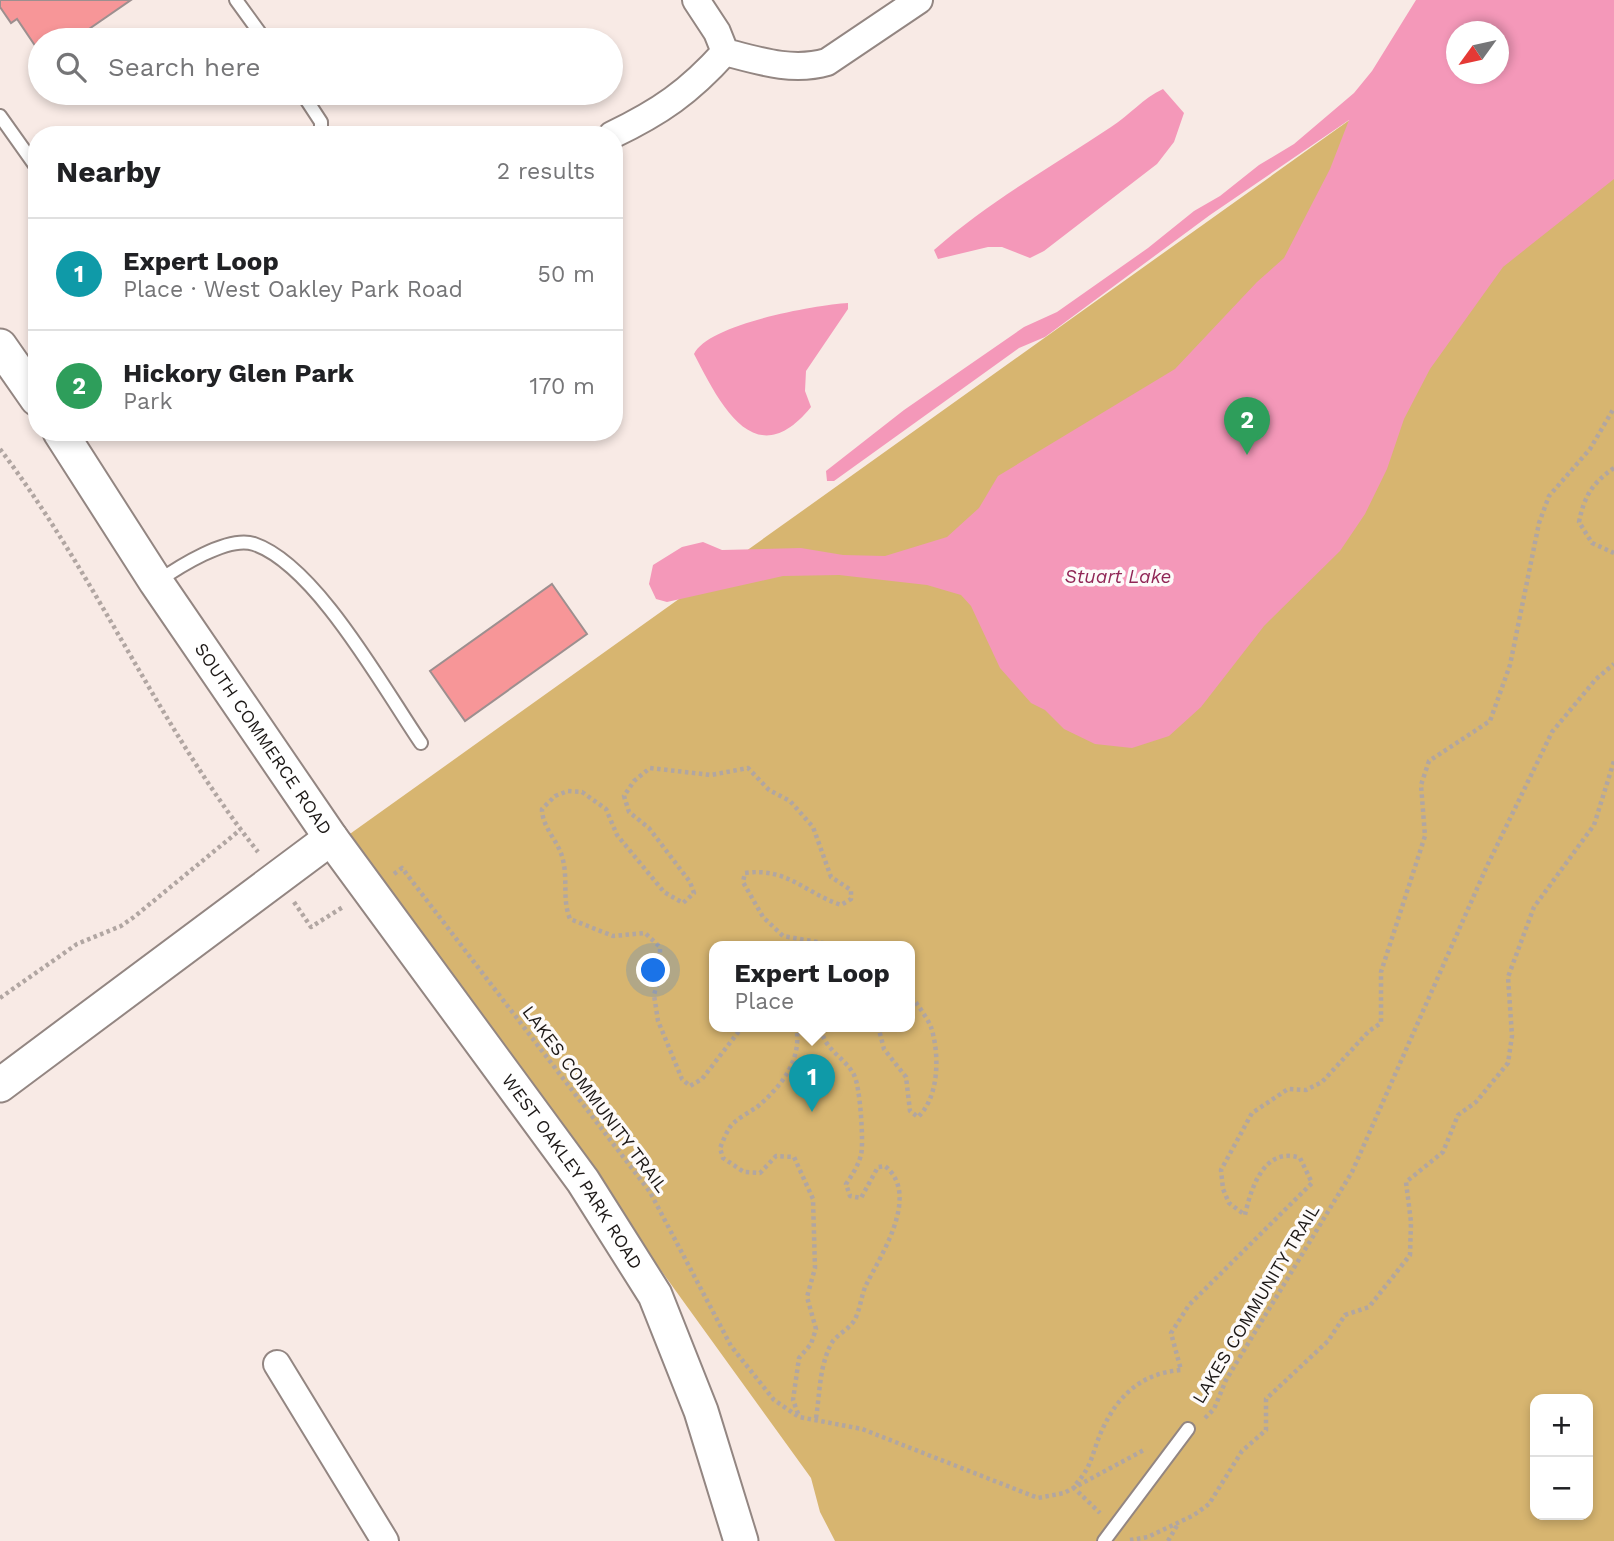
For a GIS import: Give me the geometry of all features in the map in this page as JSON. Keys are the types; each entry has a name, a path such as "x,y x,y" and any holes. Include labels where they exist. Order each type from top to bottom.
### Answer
{"street":[{"path":"696,0 721,42 772,64 812,66 827,62 919,0"},
{"path":"623,130 658,113 708,72 721,42"},
{"path":"0,346 28,386"},
{"name":"SOUTH COMMERCE ROAD","path":"0,1084 331,838 156,582 66,441"},
{"name":"WEST OAKLEY PARK ROAD","path":"331,838 583,1181 655,1296 701,1411 741,1541"},
{"path":"277,1364 385,1541"}],"lane":[{"path":"236,0 256,28"},
{"path":"310,105 321,126"},
{"path":"0,116 28,155"},
{"path":"156,582 187,560 228,546 252,543 284,561 294,568 330,610 421,743"},
{"path":"1104,1541 1115,1530 1188,1429"}],"path":[{"path":"1614,408 1590,449 1549,496 1539,523 1510,665 1490,721 1429,761 1421,785 1425,836 1381,972 1381,1023 1369,1031 1322,1082 1306,1090 1288,1089 1252,1113 1222,1170 1223,1189 1229,1203 1245,1215 1250,1190 1257,1177 1275,1159 1288,1154 1300,1158 1312,1183 1189,1305 1171,1332 1181,1370 1161,1372 1140,1380 1126,1393 1102,1430 1090,1469 1073,1488 1090,1502 1115,1530 1131,1541 1148,1538 1209,1504 1242,1451 1266,1430 1266,1399 1328,1341 1345,1315 1369,1307 1410,1255 1411,1222 1406,1182 1443,1152 1458,1115 1476,1102 1508,1063 1512,1036 1508,977 1534,907 1594,825 1614,761"},
{"path":"0,449 84,574 172,725 240,830 279,878 311,927"},
{"path":"1614,468 1598,479 1584,497 1579,523 1592,543 1614,553"},
{"name":"LAKES COMMUNITY TRAIL","path":"370,890 402,868 650,1192 731,1346 774,1400 799,1417 816,1418 862,1429 1038,1498 1064,1493 1188,1429 1214,1409 1226,1380 1352,1172 1488,866 1552,732 1596,679 1614,664"},
{"path":"738,1032 702,1079 690,1086 682,1079 658,1021 654,995 660,972 660,947 645,933 613,936 570,919 564,903 563,859 542,819 542,809 555,796 568,791 582,792 606,809 617,835 664,892 683,903 694,893 690,883 649,828 629,812 624,796 634,781 650,768 711,775 748,768 769,790 790,802 813,827 831,877 851,890 851,900 841,905 812,889 766,870 745,873 743,882 763,917 783,936 812,941"},
{"path":"0,998 76,944 121,926 134,917 240,830"},
{"path":"880,1032 884,1049 906,1077 910,1111 918,1117 928,1107 937,1056 930,1025 915,1002"},
{"path":"797,1032 799,1039 794,1062 780,1084 760,1105 730,1126 720,1148 723,1158 744,1172 760,1173 776,1156 794,1157 810,1190 815,1268 807,1297 816,1329 811,1343 799,1357 793,1400 799,1417"},
{"path":"816,1418 821,1371 832,1342 854,1321 865,1288 888,1242 899,1205 892,1172 885,1166 878,1167 860,1198 850,1196 846,1184 862,1153 859,1116 861,1091 853,1072 833,1053 821,1032"},
{"path":"1168,1541 1178,1523"}],"shaded area":[{"path":"1614,0 1614,1541 835,1541 820,1512 811,1478 347,836 1446,51 1446,84 1509,84 1509,29"}],"water":[{"name":"Stuart Lake","path":"1416,0 1614,0 1614,179 1503,267 1430,369 1404,419 1387,469 1365,514 1340,551 1264,626 1201,707 1169,736 1132,748 1095,744 1064,729 1045,710 1031,703 1000,668 971,606 961,595 927,585 839,575 783,576 667,602 656,599 649,584 653,565 682,547 703,542 722,550 801,548 843,555 885,556 947,537 979,508 998,476 1175,369 1257,282 1284,258 1330,169 1349,120 1210,215 1045,337 1019,348 834,481 827,481 826,471 904,410 1024,327 1057,312 1148,248 1194,211 1294,144 1354,93 1372,71"},
{"path":"1163,89 1184,113 1174,142 1157,164 1044,251 1030,258 1002,247 988,247 938,259 934,250 976,216 1111,127"},
{"path":"848,303 848,309 806,371 805,391 811,407 791,427 773,435 756,434 741,425 715,393 694,354 703,343 740,325 764,318"}],"building":[{"path":"0,0 131,0 90,28 28,28 28,35 17,19 11,23 0,7"},
{"path":"552,584 587,634 465,721 430,671"}],"place":[{"name":"Hickory Glen Park","path":"1247,455"},
{"name":"Expert Loop","path":"812,1112"}]}
